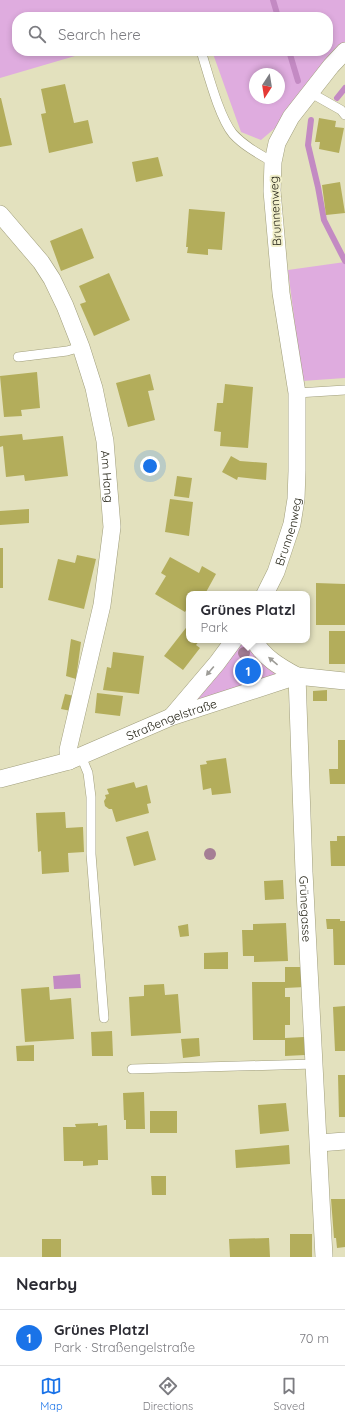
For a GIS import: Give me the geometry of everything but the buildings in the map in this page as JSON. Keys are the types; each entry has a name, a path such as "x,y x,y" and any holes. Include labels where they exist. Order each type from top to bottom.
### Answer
{"street":[{"name":"Brunnenweg","path":"266,591 276,572 292,524 296,499 297,393 281,293 272,191 273,162 276,143 291,117 331,66 345,51"},
{"name":"Am Hang","path":"0,214 40,262 52,279 65,306 81,347 94,388 105,441 112,527 102,605 68,750 75,759"},
{"path":"171,717 217,664 232,643"},
{"path":"256,643 266,656 279,667 297,676"},
{"name":"Straßengelstraße","path":"0,779 75,759 171,717 297,676 345,681"},
{"name":"Grünegasse","path":"297,676 304,872 324,1257"},
{"path":"318,1142 345,1141"}],"lane":[{"path":"203,56 221,113 232,133 251,149 273,162"},
{"path":"311,93 341,110 345,116"},
{"path":"18,357 67,351 81,347"},
{"path":"297,393 345,390"},
{"path":"75,759 88,773 92,797 91,854 104,1018"},
{"path":"132,1069 314,1064"}],"shaded area":[{"path":"0,0 345,0 345,42 281,123 261,140 241,132 214,56 333,56 333,12 12,12 12,56 75,56 0,78"},
{"path":"345,262 345,378 302,381 288,270"},
{"path":"232,643 258,643 297,676 171,717"},
{"path":"80,974 81,988 54,989 53,976"}],"waterway":[{"path":"273,0 277,12"},
{"path":"290,56 298,81"},
{"path":"337,98 345,88"},
{"path":"311,120 308,145 324,220 345,261"}],"place":[{"name":"Grünes Platzl","path":"248,671"}]}
